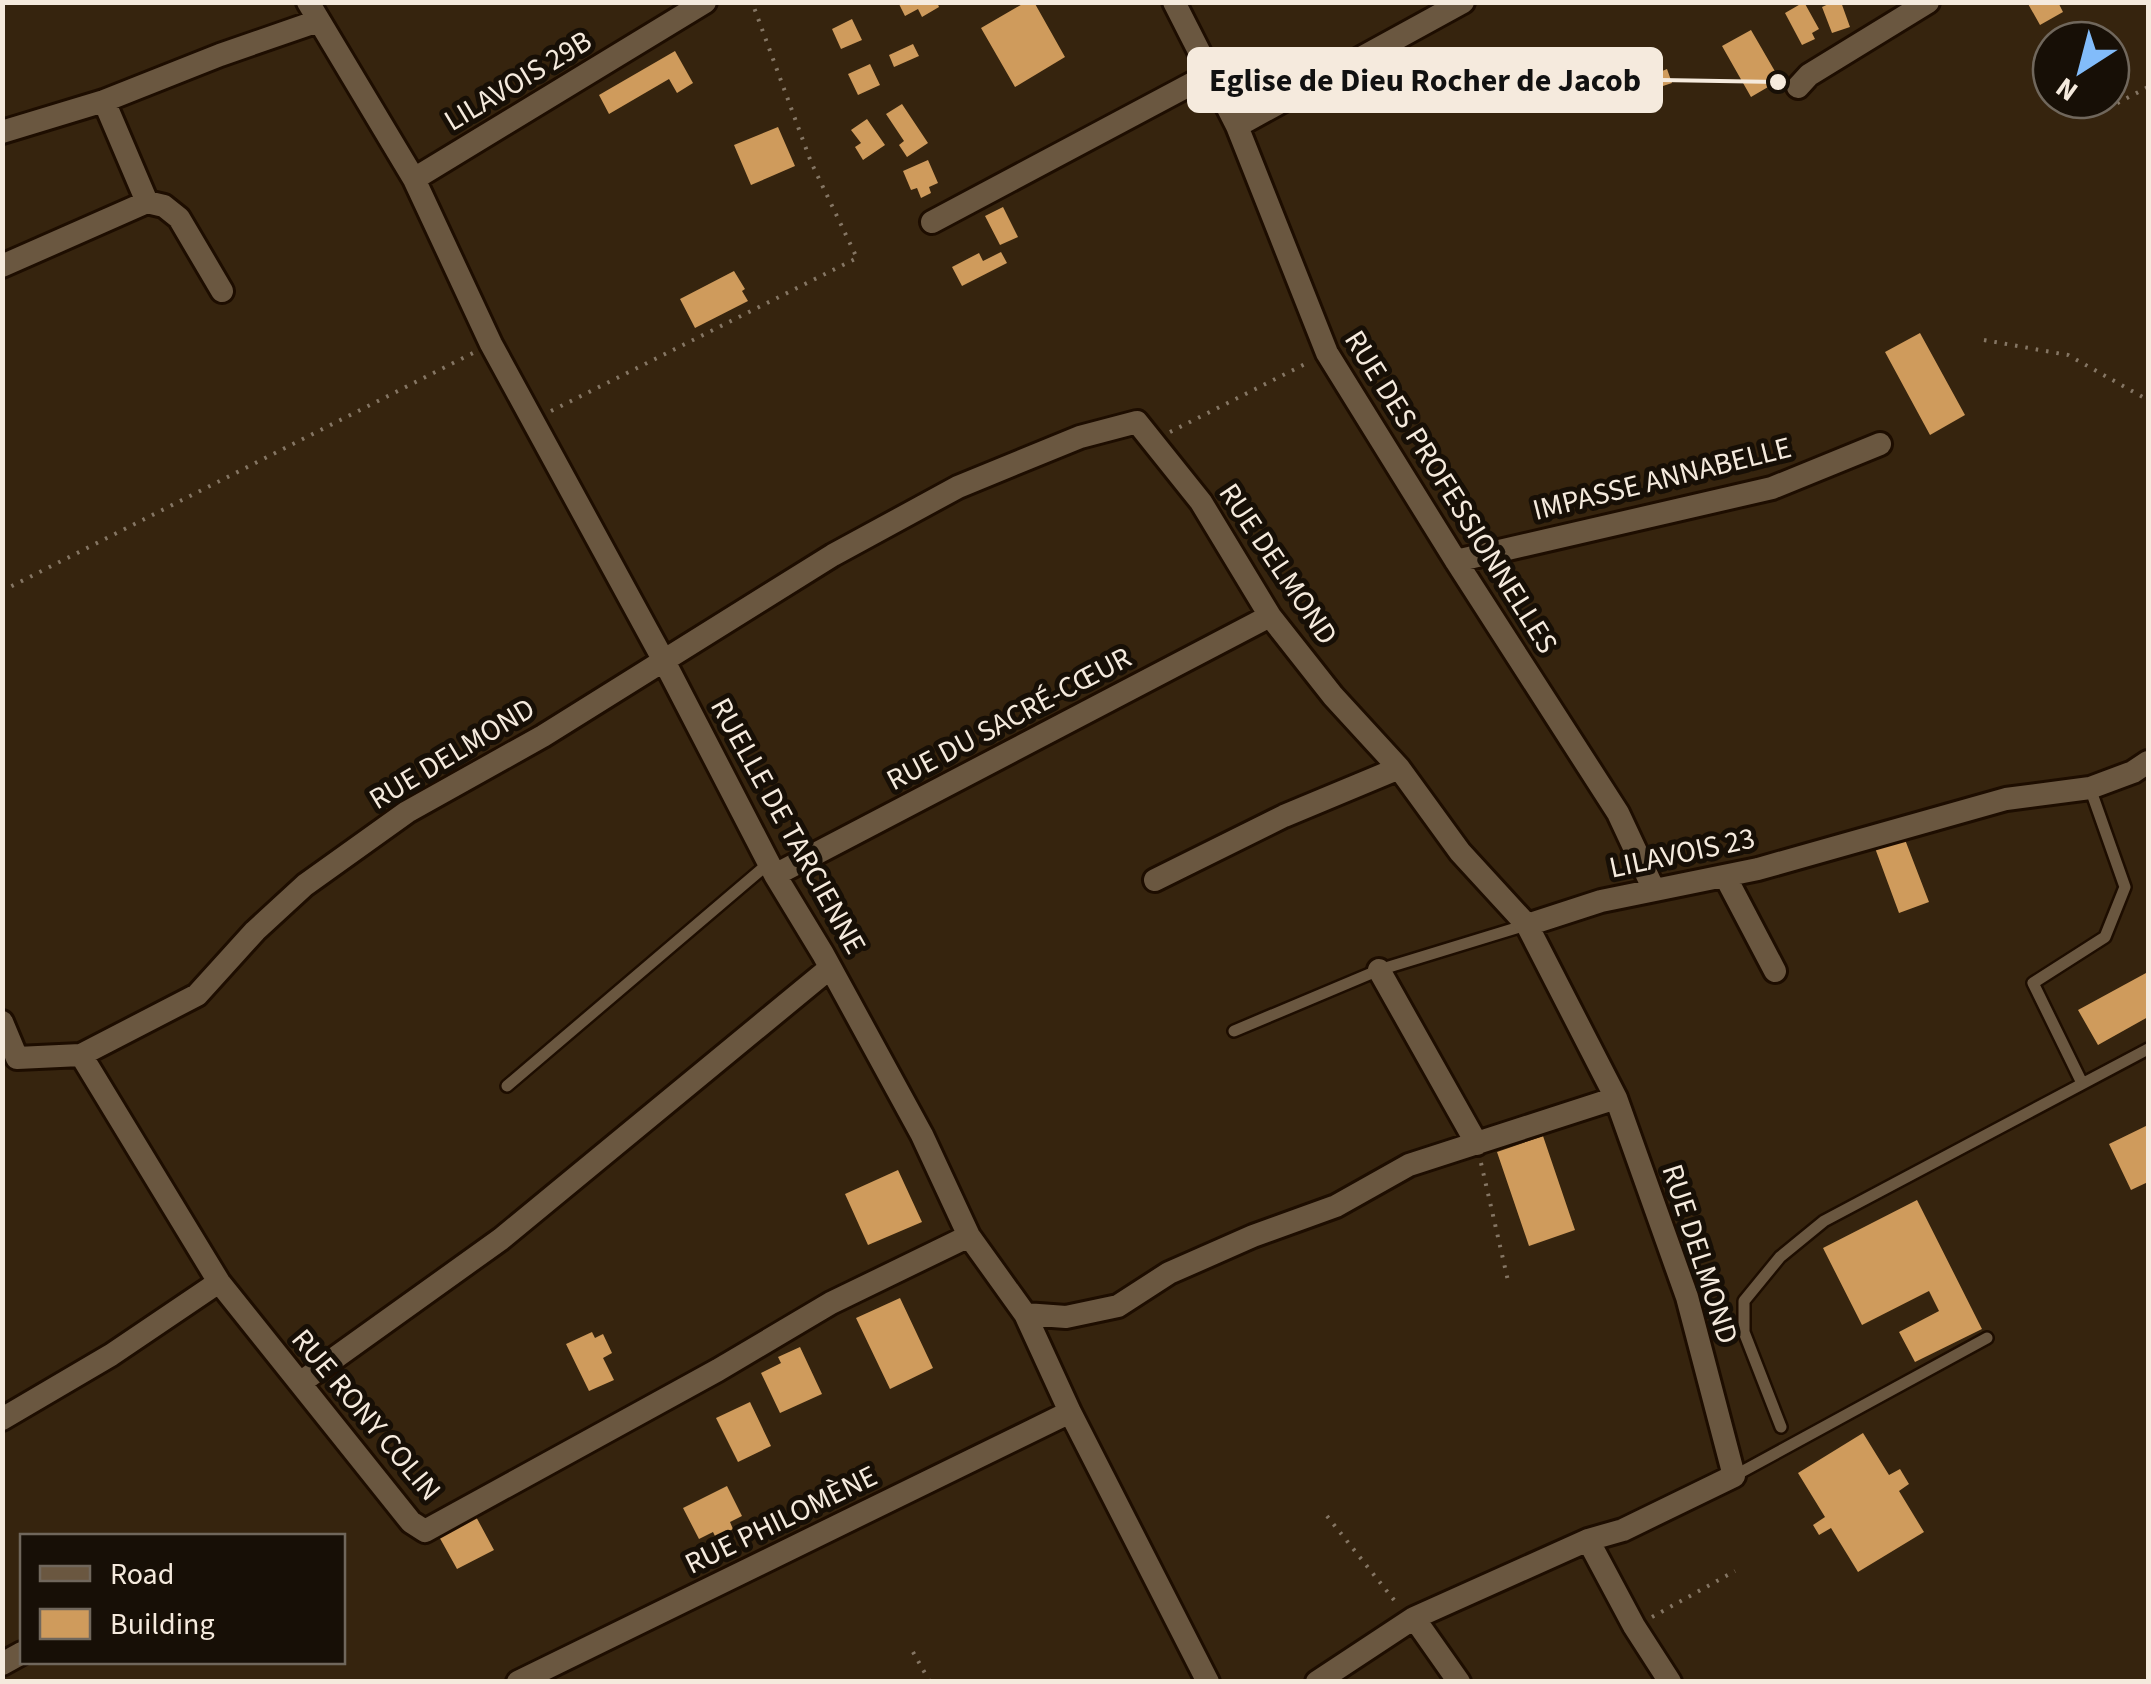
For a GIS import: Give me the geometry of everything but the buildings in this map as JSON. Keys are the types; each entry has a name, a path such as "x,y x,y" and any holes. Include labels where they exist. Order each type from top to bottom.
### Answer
{"street":[{"name":"LILAVOIS 29B","path":"414,179 705,2"},
{"name":"RUE DES PROFESSIONNELLES","path":"1174,2 1237,126 1327,353 1618,813 1654,890"},
{"path":"1237,126 1463,2"},
{"path":"1798,88 1809,75 1928,2"},
{"name":"RUELLE DE TARCIENNE","path":"313,12 414,179 491,344 772,869 922,1135 969,1236 1025,1314 1070,1412 1208,1682"},
{"path":"2,132 104,101 313,12"},
{"path":"932,222 1210,74"},
{"path":"104,101 148,202"},
{"path":"2,266 148,202 164,206 179,218 222,291"},
{"name":"RUE DELMOND","path":"81,1055 198,995 255,931 305,885 407,812 543,736 833,555 958,487 1080,437 1138,422 1201,502 1270,616 1333,696 1399,768 1460,852 1527,925 1616,1098 1686,1296 1734,1476"},
{"name":"IMPASSE ANNABELLE","path":"1456,561 1772,488 1880,444"},
{"name":"RUE DU SACRÉ-CŒUR","path":"772,869 1270,616"},
{"name":"LILAVOIS 23","path":"1527,925 1601,900 1758,869 2006,798 2090,788 2148,762"},
{"path":"1155,880 1284,816 1399,768"},
{"path":"1726,876 1775,971"},
{"path":"300,1383 501,1239 830,968"},
{"path":"1379,970 1477,1144"},
{"path":"2,1022 10,1061 81,1055"},
{"name":"RUE RONY COLIN","path":"81,1055 219,1282 411,1522 426,1531 832,1303 969,1236"},
{"path":"1025,1314 1066,1318 1118,1306 1169,1273 1253,1236 1336,1206 1409,1165 1616,1098"},
{"path":"2,1419 111,1356 219,1282"},
{"name":"RUE PHILOMÈNE","path":"518,1682 1070,1412"},
{"path":"1317,1682 1412,1619 1588,1540 1623,1530 1734,1476"},
{"path":"1588,1540 1634,1626 1670,1682"},
{"path":"1412,1619 1458,1682"}],"lane":[{"path":"2082,1084 2033,982 2105,937 2125,887 2090,788"},
{"name":"RUE DU SACRÉ-CŒUR","path":"508,1086 772,869"},
{"name":"LILAVOIS 23","path":"1234,1030 1379,970 1527,925"},
{"path":"1780,1428 1744,1332 1744,1301 1780,1257 1824,1221 2148,1049"},
{"path":"1734,1476 1987,1338"}],"path":[{"path":"533,420 856,258 811,162 752,2"},
{"path":"1984,340 2068,355 2148,400"},
{"path":"2,591 491,344"},
{"path":"1152,440 1327,353"},
{"path":"1477,1144 1509,1285"},
{"path":"1328,1516 1412,1619"},
{"path":"1634,1626 1735,1571"},
{"path":"914,1652 930,1682"}],"place":[{"name":"Eglise de Dieu Rocher de Jacob","path":"1778,82"}]}
